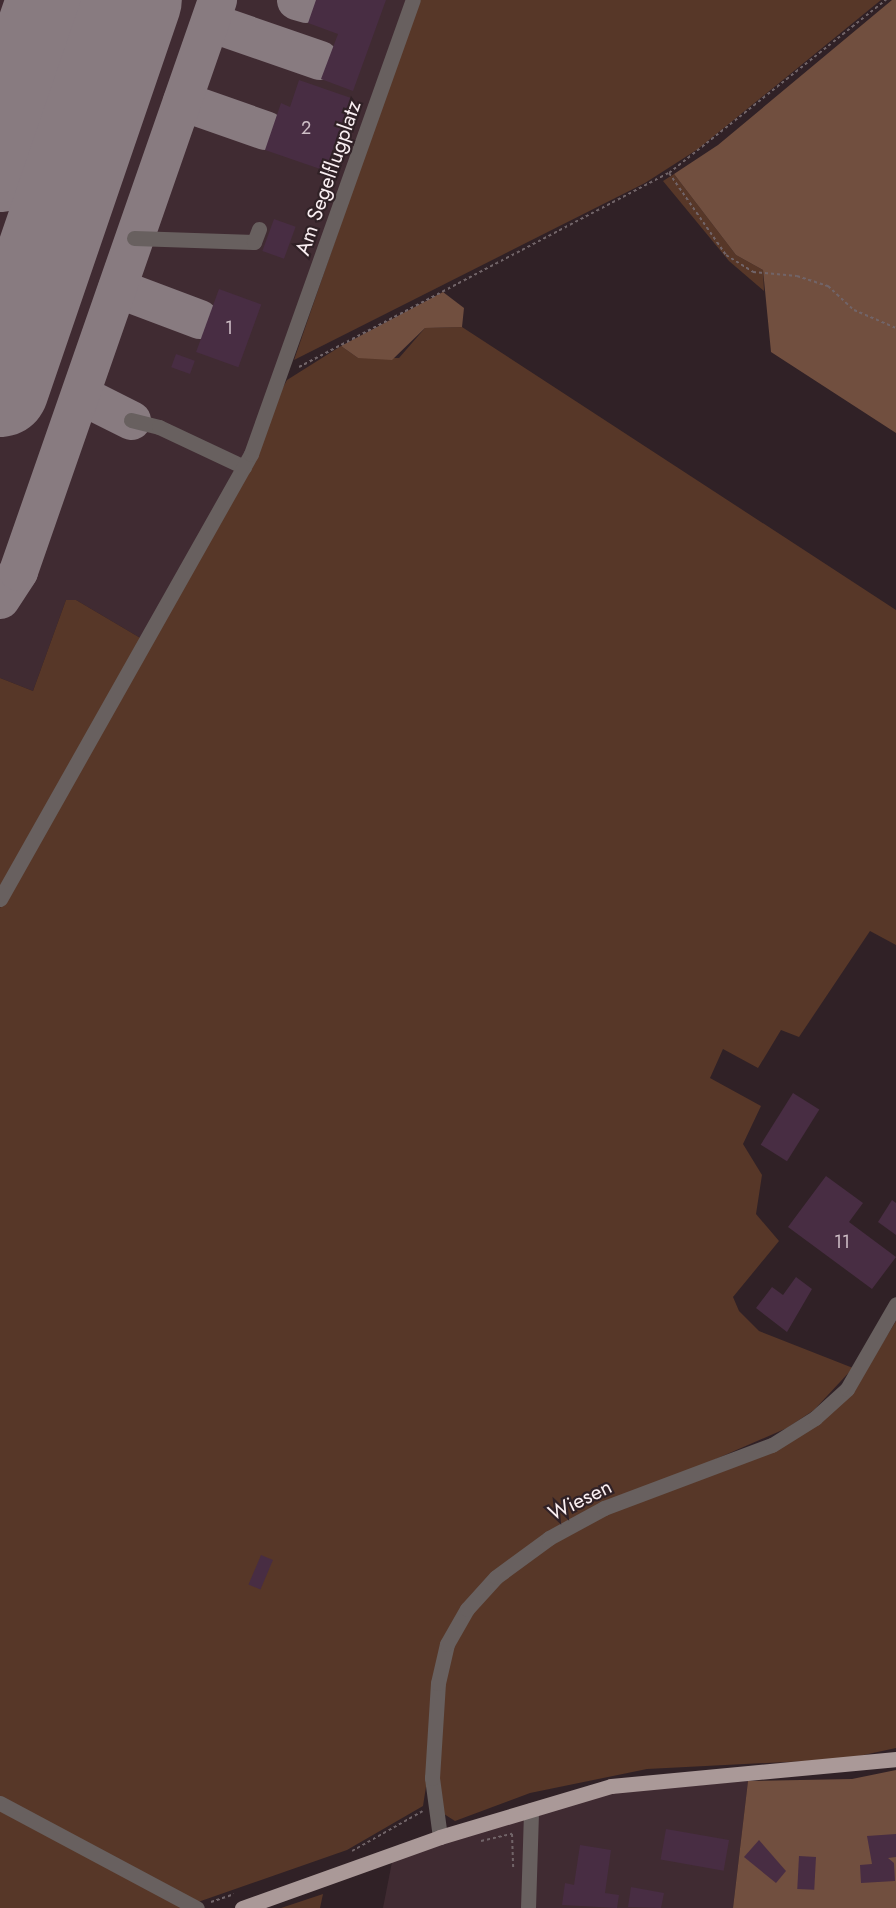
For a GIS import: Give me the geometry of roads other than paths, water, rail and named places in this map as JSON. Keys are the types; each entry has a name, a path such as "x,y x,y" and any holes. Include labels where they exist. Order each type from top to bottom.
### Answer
{"main road":[{"path":"240,1901 440,1837 611,1786 896,1759"}],"street":[{"name":"Am Segelflugplatz","path":"0,899 244,467 284,369 413,0"},
{"path":"134,238 254,242 259,229"},
{"path":"131,420 159,427 244,467"},
{"name":"Wiesen","path":"440,1837 433,1806 433,1740 441,1662 456,1627 483,1590 549,1538 604,1508 772,1444 815,1418 847,1389 896,1304"},
{"path":"0,1803 197,1908"},
{"path":"528,1908 531,1810"}]}
